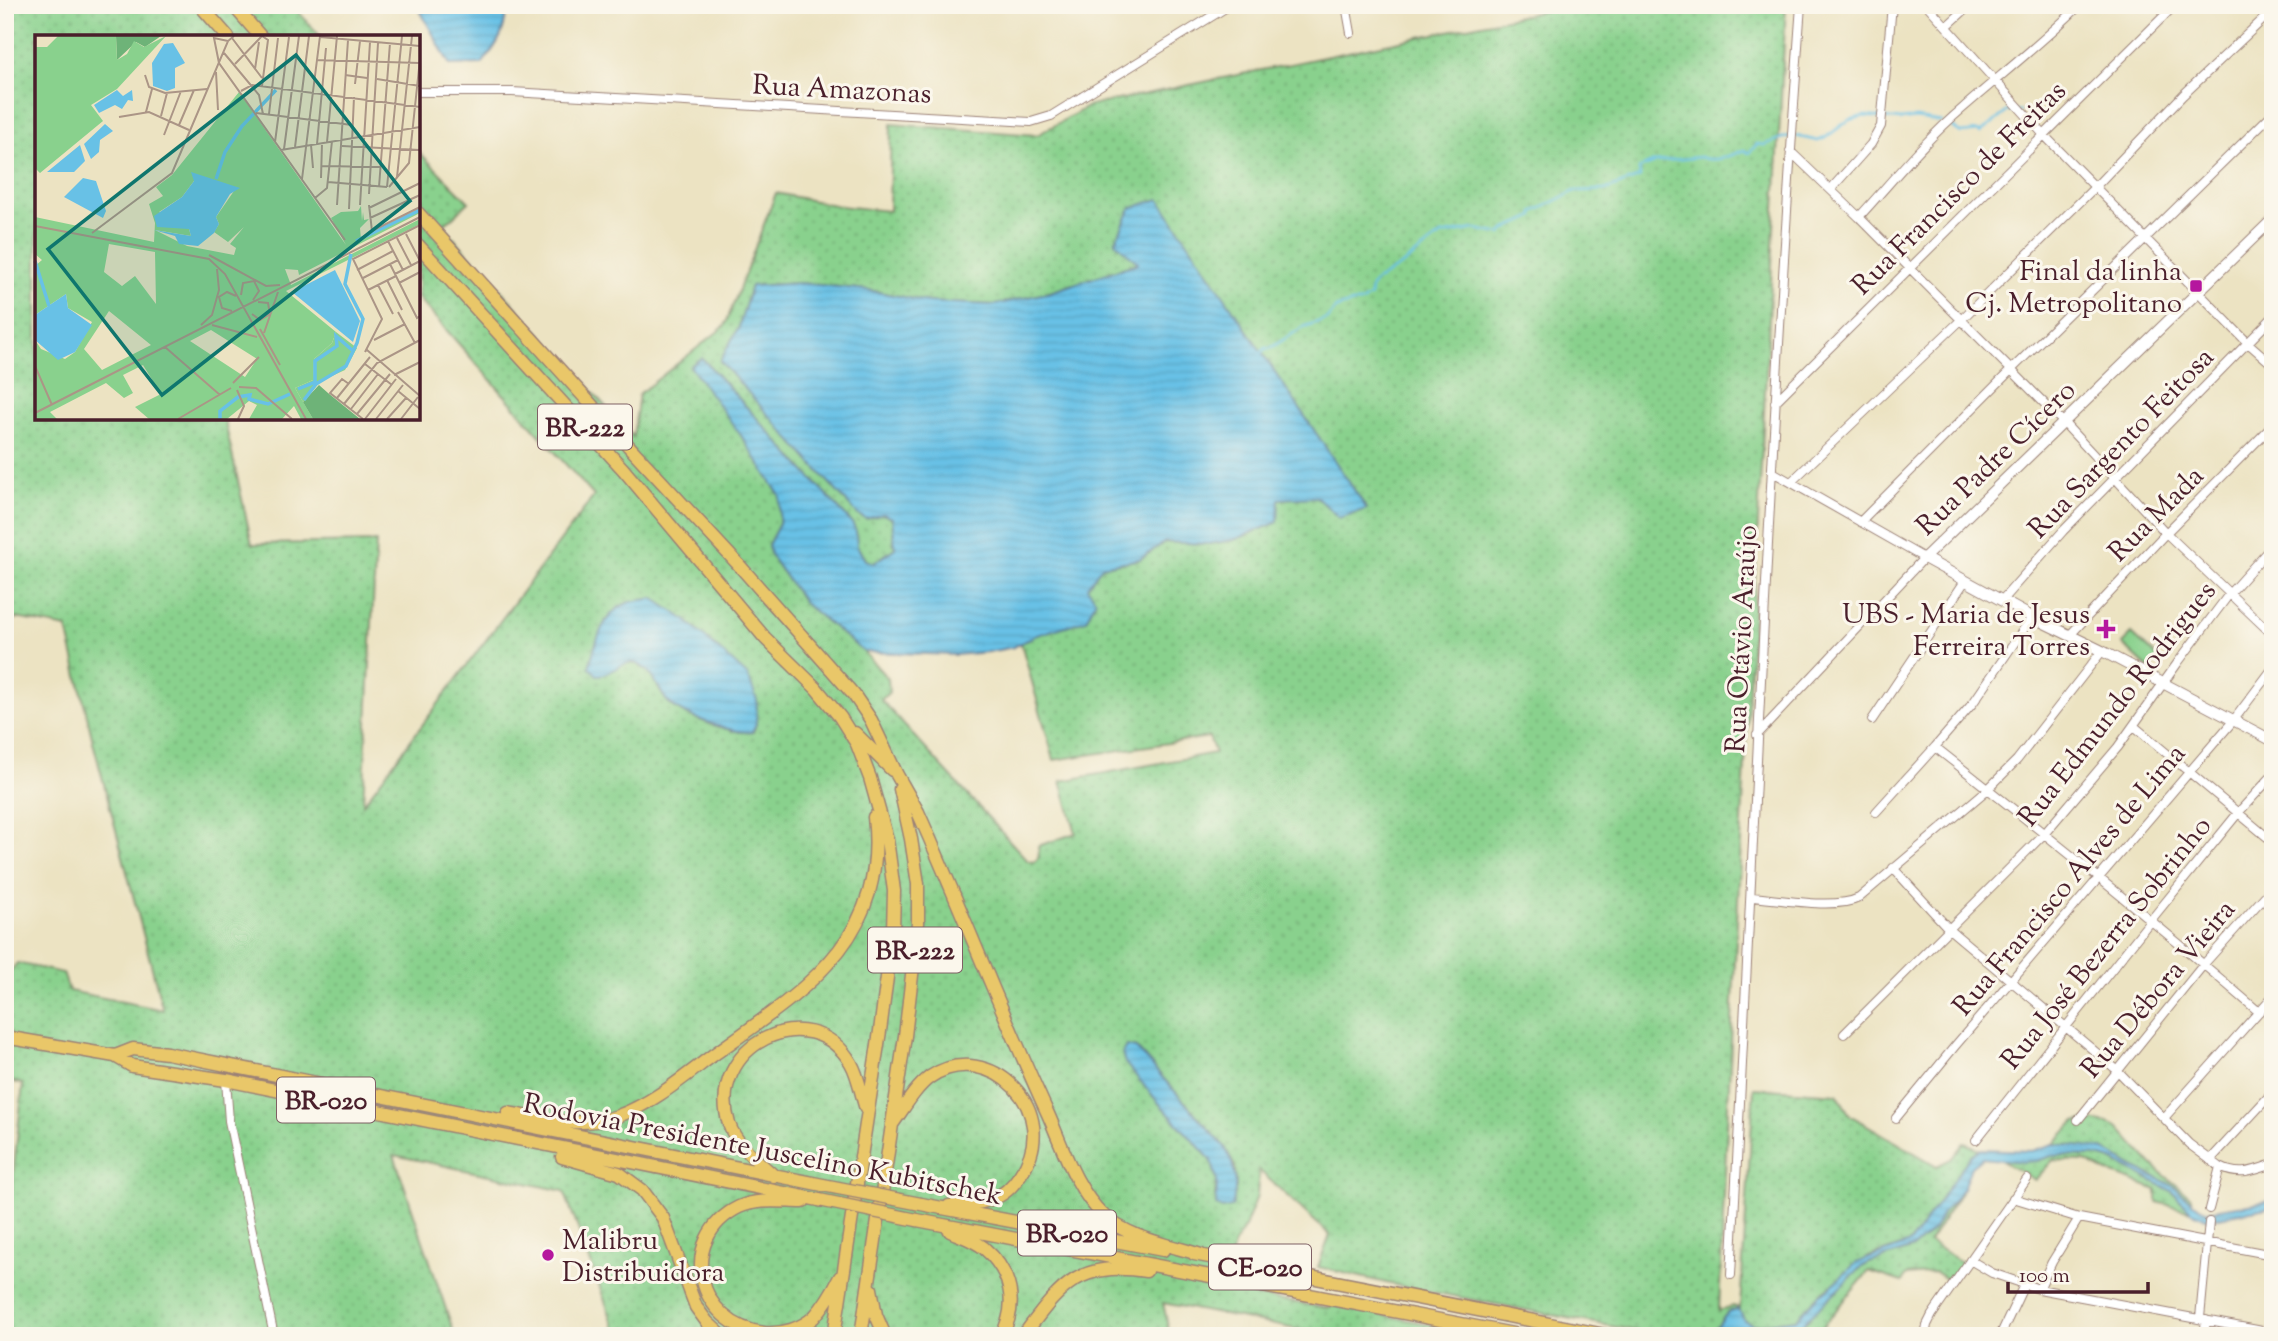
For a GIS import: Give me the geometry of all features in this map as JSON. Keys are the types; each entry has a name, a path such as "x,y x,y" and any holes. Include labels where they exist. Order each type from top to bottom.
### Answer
{"highway":[{"path":"200,5 227,35"},
{"path":"233,5 259,35"},
{"name":"BR-222","path":"420,215 854,695 871,720 897,775 915,861 918,923 905,1036 869,1280"},
{"name":"BR-222","path":"420,247 623,469 765,639 816,688 840,717 857,744 870,778 887,839 894,891 893,931 867,1113"},
{"path":"840,717 897,775 918,812 1038,1094 1089,1198 1102,1214 1129,1233 1201,1255"},
{"path":"481,1116 498,1111 574,1123 617,1116 638,1107 666,1088 806,986 832,962 845,944 859,917 871,884 876,837 870,778"},
{"path":"775,1176 738,1141 726,1110 726,1092 732,1072 747,1050 760,1040 776,1033 795,1031 812,1034 827,1040 850,1061 867,1113 834,1336"},
{"name":"Rodovia Presidente Juscelino Kubitschek","path":"5,1037 115,1056 132,1066 226,1080 920,1220 1524,1336"},
{"name":"Rodovia Presidente Juscelino Kubitschek","path":"115,1056 133,1049 167,1053 775,1176 1148,1248 1201,1255 1610,1336"},
{"path":"891,1126 929,1077 961,1067 976,1067 1007,1080 1027,1104 1034,1125 1032,1152 1017,1180 993,1199 975,1204 927,1205"},
{"path":"537,1144 559,1156 619,1173 642,1190 663,1218 696,1307 722,1336"},
{"path":"816,1199 802,1202 756,1202 727,1214 716,1225 702,1253 701,1275 705,1289 724,1317 733,1324 754,1332 778,1334 799,1328 812,1318 831,1294 845,1269"},
{"path":"920,1220 983,1247 1003,1270 1010,1288 1010,1310 1001,1336"},
{"path":"1023,1336 1050,1300 1070,1282 1084,1274 1112,1269 1156,1272 1181,1270"},
{"path":"861,1336 869,1280"},
{"path":"869,1280 876,1315 885,1336"}],"street":[{"name":"Rua Amazonas","path":"420,92 513,92 1031,122 1051,116 1230,5"},
{"path":"1346,5 1351,33"},
{"name":"Rua Otávio Araújo","path":"1731,1275 1771,471 1801,5"},
{"path":"1831,189 1871,144 1881,126 1892,5"},
{"path":"1927,5 2043,134 2197,292 2273,365"},
{"path":"1947,26 1970,5"},
{"path":"1860,217 1925,144 1962,108 2080,5"},
{"name":"Rua Francisco de Freitas","path":"1775,402 2175,5"},
{"path":"1791,482 1961,320 2183,95 2273,10"},
{"path":"1860,522 2273,113"},
{"path":"1790,151 1860,217 2063,422 2166,533 2273,635"},
{"name":"Rua Padre Cícero","path":"1758,735 1924,558 2273,219"},
{"name":"Rua Sargento Feitosa","path":"2002,600 2063,531 2273,317"},
{"name":"Rua Mada","path":"2070,635 2273,425"},
{"path":"1771,471 1965,581 2273,741"},
{"name":"Rua Edmundo Rodrigues","path":"1844,1034 2045,833 2134,726 2162,684 2231,593 2273,545"},
{"path":"1872,720 1965,581"},
{"path":"1876,811 1973,703 2032,617"},
{"path":"1751,897 1833,904 1851,902 1869,891 1988,789 2040,732 2102,650"},
{"name":"Rua Francisco Alves de Lima","path":"1896,1118 2233,721 2273,668"},
{"path":"2134,726 2273,842"},
{"path":"1935,747 2151,919 2259,1012"},
{"name":"Rua José Bezerra Sobrinho","path":"1976,1140 2151,919 2238,813 2273,775"},
{"path":"1893,869 1949,929 2117,1070 2189,1144 2220,1167 2238,1174 2273,1164"},
{"name":"Rua Débora Vieira","path":"2078,1120 2204,964 2273,887"},
{"path":"2164,1118 2273,996"},
{"path":"226,1080 229,1121 274,1336"},
{"path":"2210,1160 2273,1092"},
{"path":"2209,1209 2220,1167"},
{"path":"1925,1336 1932,1315 2027,1179"},
{"path":"2013,1198 2079,1218 2273,1255"},
{"path":"2039,1289 2079,1218"},
{"path":"2204,1336 2209,1222"},
{"path":"1970,1260 1992,1273 2039,1289 2273,1333"},
{"path":"2000,1336 2024,1285"}],"green space":[{"path":"5,5 292,5 319,35 35,35 35,420 224,420 252,544 376,542 363,804 594,496 420,300 420,153 469,202 443,226 633,437 639,394 725,326 776,193 839,206 889,211 891,124 1037,135 1089,106 1573,5 1786,5 1742,821 1719,1311 1733,1306 1740,1308 1754,1088 1837,1094 1850,1115 1937,1166 1951,1159 1964,1143 1980,1149 1971,1155 1910,1243 1869,1257 1819,1295 1796,1319 1754,1325 1744,1320 1739,1309 1729,1311 1714,1330 1713,1336 1663,1336 1395,1285 1318,1267 1330,1235 1259,1170 1257,1196 1245,1227 1234,1244 1224,1291 1327,1308 1335,1306 1492,1336 1331,1336 1163,1303 1170,1336 618,1336 564,1191 394,1155 455,1336 5,1336 5,1250 23,1084 5,1080 5,978 17,963 63,973 69,991 163,1010 93,742 67,628 17,618 5,623","holes":["1138,263 1317,496 1278,499 1278,522 1234,540 1208,544 1165,542 1140,559 1102,566 1065,609 1044,628 1021,643 1054,760 1209,737 1215,753 1061,781 1076,833 1038,846 1039,856 1035,862 1028,861 881,700 889,692 888,679 864,652 804,603 771,556 768,545 779,524 780,496 742,437 702,358 852,523 856,531 857,546 865,560 874,563 895,548 892,518 883,514 866,519 720,361 739,327 751,286 800,283 868,290 929,302 995,305 1050,292","687,621 756,724 753,732 722,728 685,713 669,703 643,667 627,662","1126,1046 1136,1048 1225,1147 1235,1167 1236,1188 1215,1197 1217,1180 1211,1160 1158,1102"]},
{"path":"2132,634 2159,659 2149,669 2122,644"},
{"path":"2090,1120 2118,1127 2152,1165 2190,1196 2192,1202 2172,1185 2103,1149 2054,1144 2075,1122"},
{"path":"2061,1155 2098,1156 2112,1160 2172,1191 2191,1211 2157,1202 2157,1190 2085,1161 2053,1160 2035,1180 2002,1161 2037,1161"},
{"path":"1961,1192 1929,1242 1963,1263 1949,1281 1935,1272 1907,1275 1902,1282 1869,1271 1821,1328 1822,1336 1771,1336 1805,1323 1816,1309 1859,1269 1913,1248 1933,1230 1945,1210"}],"water":[{"path":"417,5 508,5 500,37 482,64 450,65"},
{"path":"1159,199 1367,509 1339,518 1317,497 1279,499 1278,522 1234,540 1208,544 1165,542 1140,559 1102,566 1087,587 1096,600 1086,620 1034,636 1014,647 956,655 864,652 804,603 771,556 768,545 779,524 780,496 742,437 690,366 702,358 852,523 856,531 857,546 865,560 874,563 895,548 892,518 883,514 866,519 858,515 720,361 739,327 751,286 800,283 868,290 929,302 995,305 1050,292 1138,263 1115,242 1131,208"},
{"path":"653,598 687,621 748,676 757,700 756,724 752,732 721,727 683,712 667,701 651,675 637,664 627,663 602,675 597,675 589,667 602,629 613,613 630,602"},
{"path":"1126,1046 1136,1048 1225,1147 1235,1177 1232,1207 1222,1209 1216,1206 1217,1180 1211,1160 1125,1063 1122,1053"},
{"path":"2054,1144 2103,1149 2172,1185 2208,1211 2273,1200 2273,1207 2208,1219 2191,1211 2172,1191 2112,1160 2098,1156 2061,1155 2022,1162 1982,1158 1971,1167 1963,1188 1933,1230 1913,1248 1859,1269 1801,1325 1771,1336 1753,1336 1737,1329 1726,1336 1713,1336 1714,1330 1729,1311 1739,1309 1744,1320 1754,1325 1796,1319 1856,1263 1910,1243 1971,1155 1980,1149 2031,1151"}],"waterway":[{"path":"1948,124 1961,133 1980,133 2008,111 2020,111"},
{"path":"1260,354 1303,327 1327,319 1336,308 1360,303 1370,296 1371,287 1376,281 1441,235 1475,229 1501,234 1534,216 1534,212 1575,191 1605,190 1640,177 1639,169 1655,162 1700,157 1717,159 1744,150 1749,153 1757,144 1764,145 1785,137 1796,136 1818,141 1849,120 1865,116 1942,122"},
{"path":"1793,1326 1795,1336"}],"place":[{"name":"Final da linha Cj. Metropolitano","path":"2196,286"},
{"name":"UBS - Maria de Jesus Ferreira Torres","path":"2106,629"},
{"name":"Malibru Distribuidora","path":"548,1255"}]}
